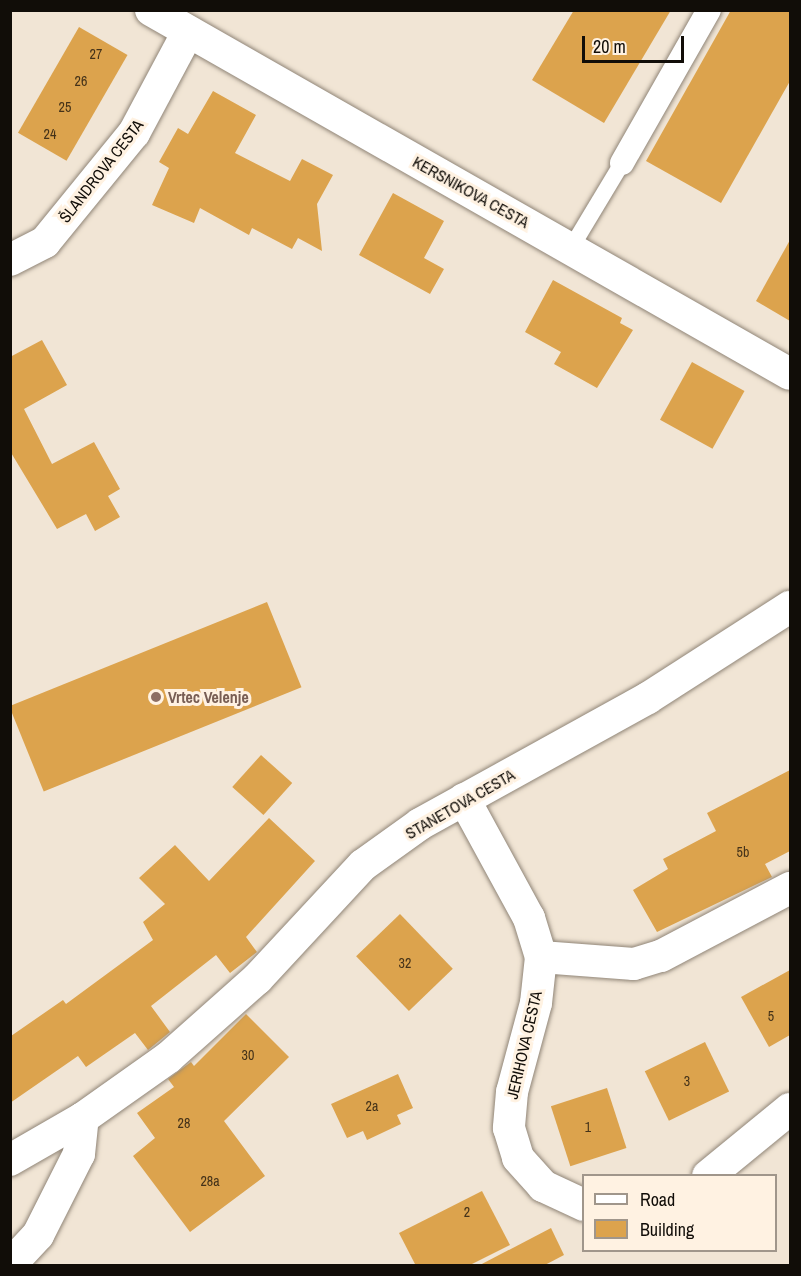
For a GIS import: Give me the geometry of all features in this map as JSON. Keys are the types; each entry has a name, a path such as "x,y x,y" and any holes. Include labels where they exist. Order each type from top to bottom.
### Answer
{"street":[{"name":"KERSNIKOVA CESTA","path":"151,10 790,374"},
{"path":"622,163 709,10"},
{"name":"ŠLANDROVA CESTA","path":"10,260 45,242 134,133 188,32"},
{"name":"STANETOVA CESTA","path":"10,1160 82,1118 169,1057 257,979 363,865 420,824 648,698 790,607"},
{"name":"JERIHOVA CESTA","path":"464,800 529,918 541,957 536,1003 512,1092 509,1128 518,1158 543,1186 582,1204"},
{"path":"541,957 634,964 661,956 790,888"},
{"path":"710,1174 790,1109"},
{"path":"10,1266 38,1235 79,1154 82,1118"}],"lane":[{"path":"571,248 622,163"}],"building":[{"path":"574,10 671,10 604,123 532,80"},
{"path":"731,10 790,10 790,81 721,203 646,161"},
{"path":"79,27 127,55 66,161 18,133"},
{"path":"213,91 256,115 235,153 290,181 302,159 333,175 317,204 322,251 298,238 292,249 252,228 249,235 200,208 194,223 152,205 169,168 159,162 178,128 188,134"},
{"path":"393,193 444,221 424,258 444,269 430,294 359,255"},
{"path":"790,240 790,321 756,301"},
{"path":"553,280 622,318 620,323 633,330 597,388 554,364 561,352 525,332"},
{"path":"42,340 67,385 24,409 52,464 94,442 120,489 108,496 120,517 95,531 86,514 57,529 10,451 10,357"},
{"path":"692,362 744,391 712,449 660,420"},
{"name":"Vrtec Velenje","path":"267,602 301,687 44,791 10,706"},
{"path":"261,755 292,783 263,815 232,787"},
{"path":"790,770 790,851 765,864 772,877 657,932 633,890 668,869 663,859 716,831 707,813"},
{"path":"269,818 315,861 246,937 257,952 230,973 216,955 151,1006 170,1032 148,1050 135,1033 86,1067 78,1056 10,1103 11,1036 63,1000 66,1004 153,940 143,922 165,904 139,878 175,845 209,881"},
{"path":"400,914 453,969 409,1011 356,956"},
{"path":"790,970 790,1035 769,1047 741,997"},
{"path":"246,1014 289,1057 224,1121 265,1176 190,1232 133,1156 155,1138 137,1113 174,1087 168,1079 191,1062 194,1066"},
{"path":"705,1042 729,1091 669,1121 645,1071"},
{"path":"398,1074 413,1108 397,1115 401,1124 367,1140 363,1131 347,1138 331,1104"},
{"path":"607,1088 626,1148 570,1166 551,1106"},
{"path":"482,1191 510,1245 468,1266 416,1266 399,1233"},
{"path":"551,1228 564,1255 543,1266 478,1266"}],"place":[{"name":"Vrtec Velenje","path":"156,697"}]}
